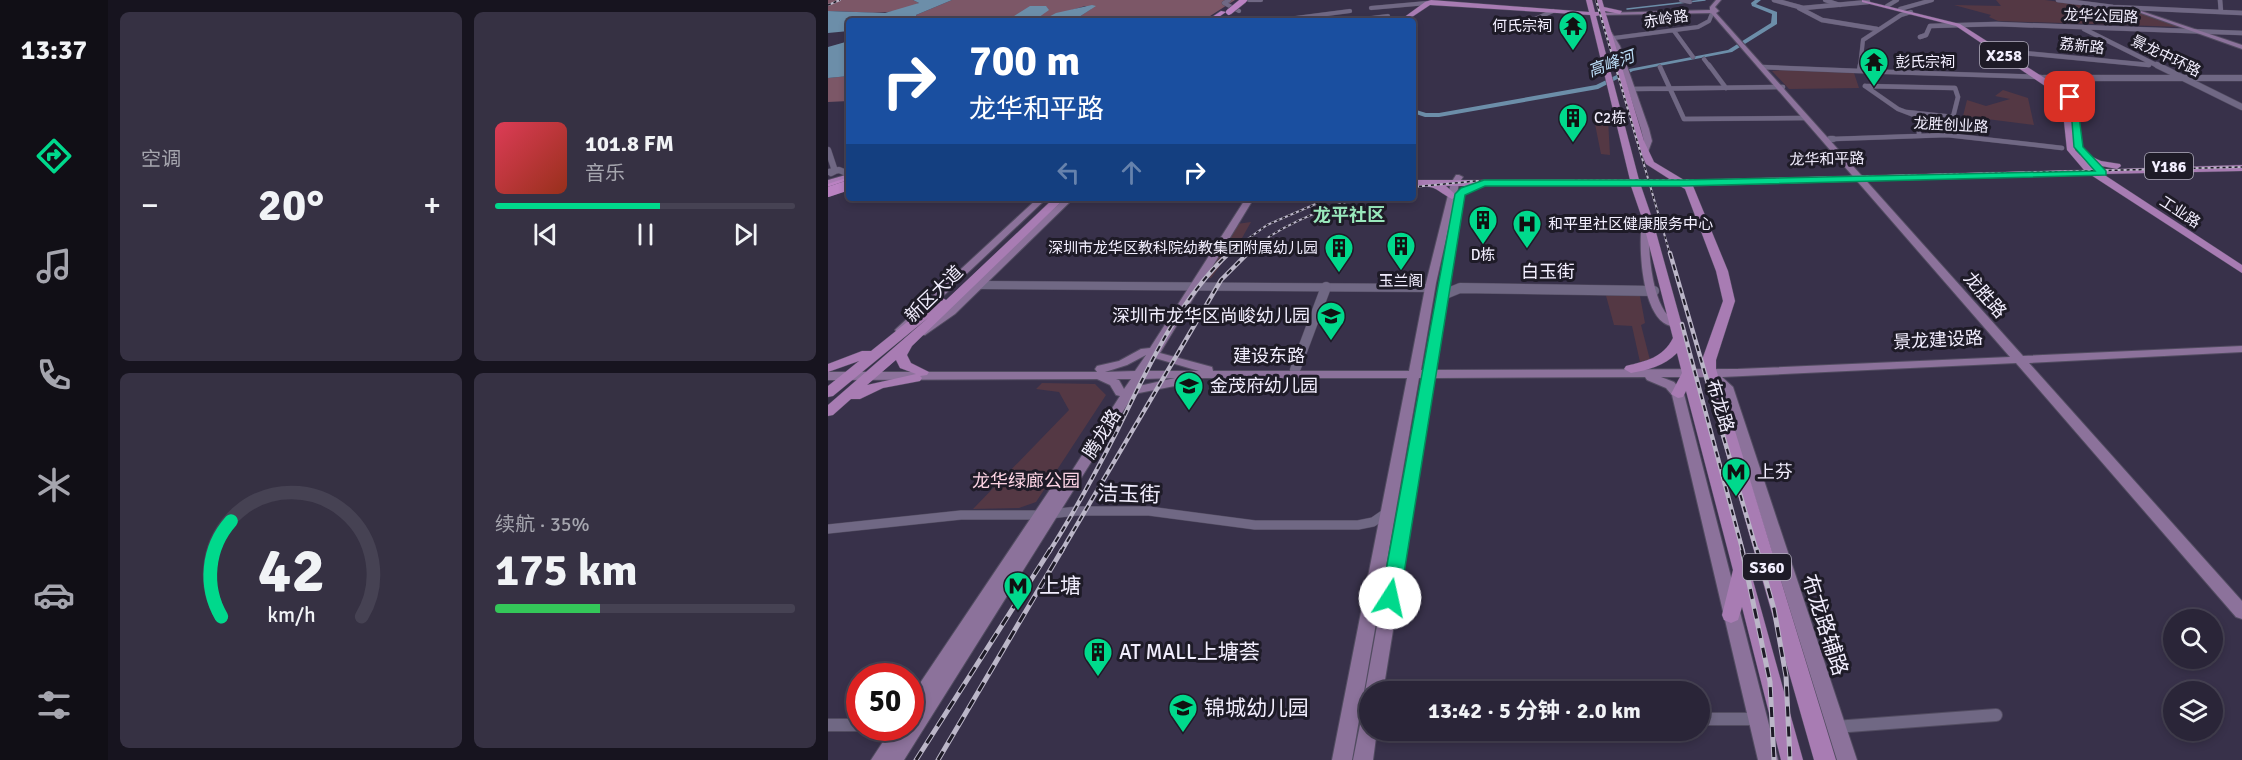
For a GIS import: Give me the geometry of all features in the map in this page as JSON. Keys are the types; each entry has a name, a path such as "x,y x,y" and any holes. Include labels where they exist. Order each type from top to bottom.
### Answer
{"highway":[{"path":"1219,17 1237,0"},
{"path":"1219,17 1247,0"}],"main road":[{"path":"1594,0 1604,13 1623,75 1632,89 1648,141 1645,150"},
{"name":"布龙路","path":"1594,0 1592,13 1634,180 1647,218 1792,760"},
{"path":"1445,3 1617,13 1714,11 1720,0"},
{"path":"1405,18 1430,2 1592,13"},
{"name":"工业路","path":"1873,2 1963,26 2072,100 2081,157"},
{"name":"工业路","path":"1873,2 1963,26 2041,77 2064,99 2071,148 2101,175 2242,270"},
{"name":"龙胜路","path":"1714,11 1763,68 1831,139 1861,177"},
{"path":"2145,11 2242,46"},
{"path":"1608,31 1614,38 1640,141 1653,167 1684,183"},
{"name":"龙胜路","path":"1781,87 2242,612"},
{"path":"2068,172 2076,166 2081,157 2125,170"},
{"name":"龙华和平路","path":"1416,178 1470,187 1484,183 1604,180 1684,183 2068,172 2101,175 2125,170 2242,163"},
{"path":"1604,180 1632,165"},
{"path":"1653,167 1693,176"},
{"name":"龙华和平路","path":"2125,170 2239,169"},
{"path":"2068,172 2116,178 2125,170"},
{"name":"工业路","path":"2101,175 2242,264"},
{"name":"龙华和平路","path":"1634,180 1693,176 1861,177"},
{"path":"1604,180 1638,195"},
{"name":"龙华和平路","path":"1457,186 1604,180"},
{"path":"830,184 846,182"},
{"path":"1693,197 1700,186 1710,182"},
{"path":"1418,183 1446,189 1457,186"},
{"name":"布龙路","path":"1684,183 1693,197 1722,271 1729,301 1709,360 1709,371 1825,760"},
{"path":"1376,681 1431,372 1446,279 1457,186"},
{"path":"1342,760 1430,288 1457,186"},
{"path":"919,375 905,365 900,342 919,311 1040,201"},
{"name":"新区大道","path":"828,412 873,374 900,342 1050,201"},
{"name":"新区大道","path":"828,393 851,374 900,342 1057,201"},
{"path":"828,369 900,342 951,312 1067,201"},
{"name":"腾龙路","path":"924,702 1123,394 1242,201"},
{"name":"腾龙路","path":"1191,285 1248,201"},
{"name":"布龙路","path":"1647,218 1642,245 1653,287"},
{"path":"1653,287 1662,314 1675,324"},
{"path":"1635,371 1661,360 1674,347 1679,338"},
{"name":"景龙建设路","path":"1709,371 2242,344"},
{"name":"景龙建设路","path":"2019,356 2242,349"},
{"path":"1098,371 1126,362 1149,351 1210,372"},
{"name":"龙胜路","path":"2019,356 2242,601"},
{"name":"建设东路","path":"828,369 851,374"},
{"name":"建设东路","path":"1210,372 1295,370 1415,372"},
{"path":"1098,371 1113,381 1123,394 1210,372"},
{"name":"建设东路","path":"828,376 1098,371 1709,371"},
{"path":"1635,371 1664,382 1678,394 1756,719 1768,760"},
{"path":"1678,394 1688,371"},
{"name":"布龙路辅路","path":"1709,371 1727,387 1847,760"},
{"path":"828,412 873,387 919,375"},
{"path":"1731,615 1740,571"},
{"name":"腾龙路","path":"881,760 896,741"},
{"name":"腾龙路","path":"893,760 902,741"},
{"path":"1363,760 1366,741"}],"street":[{"path":"1229,0 1224,3 1239,11"},
{"path":"1247,0 1261,0"},
{"path":"1393,0 1402,6"},
{"path":"1413,0 1419,4"},
{"path":"1681,0 1690,2"},
{"path":"1774,0 1799,8 1822,20 1877,29"},
{"path":"1825,0 1840,5"},
{"path":"1856,0 1873,2"},
{"path":"1799,8 1897,0"},
{"path":"1900,9 1932,0"},
{"path":"2058,0 2114,7 2174,8 2242,13"},
{"path":"2220,0 2221,12"},
{"path":"1371,8 1430,2"},
{"path":"2163,4 2174,8"},
{"path":"1389,18 1398,12 1402,6"},
{"path":"1304,18 1350,11"},
{"path":"1510,30 1553,11"},
{"name":"赤岭路","path":"1614,38 1674,31 1702,25 1709,21 1714,11"},
{"path":"1336,12 1344,18"},
{"path":"1859,71 1863,40 1877,29 1911,12"},
{"name":"龙华公园路","path":"1920,38 1926,35 1928,25 1996,24 2242,33"},
{"name":"景龙中环路","path":"2080,27 2242,107"},
{"path":"1674,31 1693,57"},
{"name":"荔新路","path":"2003,51 2158,66"},
{"path":"1704,59 1726,88"},
{"path":"1660,67 1681,116 1687,119 1806,118"},
{"path":"1763,68 2041,77 2242,78"},
{"path":"1906,112 1953,117 1958,95 1955,88 1865,86 1906,112 1921,120 1919,135"},
{"path":"1632,89 1781,87"},
{"name":"龙胜创业路","path":"1831,139 1947,135 2071,148"},
{"path":"829,153 830,184 846,182"},
{"name":"白玉街","path":"1446,279 1461,286 1653,287"},
{"path":"981,285 1430,288"},
{"path":"1295,370 1326,287"},
{"name":"白玉街","path":"1443,295 1460,288 1653,287"},
{"path":"1358,525 1380,518 1391,506"},
{"name":"洁玉街","path":"828,529 961,515 1137,511 1242,524 1358,525"},
{"path":"1358,525 1378,534 1383,545"},
{"path":"1835,727 1996,715"},
{"path":"1710,718 1756,719"},
{"path":"828,725 846,725"}],"green space":[{"path":"1996,0 2045,0 2137,12 2182,27 1998,21 1989,17 1991,15 1954,5 2001,6"},
{"path":"1772,71 1854,73 1859,88 1789,89"},
{"path":"2003,90 2028,98 2034,125 1963,116 1967,100 1986,106 2010,99 1995,96"},
{"path":"1594,119 1608,119 1610,155 1601,154"},
{"path":"1251,222 1242,238 1234,240 1225,254 1228,255 1211,278 1202,278 1237,224"},
{"path":"1605,292 1640,296 1645,323 1641,325 1650,360 1640,362 1632,326 1614,325"},
{"name":"龙华绿廊公园","path":"1042,383 1095,384 1106,395 1036,502 1019,508 973,509 1069,410 1059,392 1036,389"}],"shaded area":[{"path":"828,0 913,0 919,3 897,11 886,12 828,11"},
{"path":"952,0 1235,0 1207,18 1078,18 1091,9 1085,6 1045,18 1039,18 1042,16 1030,18 917,18 916,15"},
{"path":"846,76 846,101 828,102 828,78"}],"water":[{"path":"913,0 952,0 916,15 917,18 846,18 846,31 828,33 828,11 885,13 919,3"},
{"path":"1030,6 1046,6 1049,10 1038,18 1011,18"},
{"path":"1096,6 1078,18 1047,18 1056,13"},
{"path":"846,42 846,76 828,78 828,47"}],"waterway":[{"path":"1627,9 1705,0"},
{"name":"高峰河","path":"1416,112 1425,115 1439,115 1598,87 1631,70 1730,51 1774,24 1775,13 1754,5 1753,3 1759,0"},
{"path":"2050,0 2072,3"}],"railway":[{"path":"828,5 840,0"},
{"path":"1596,0 1649,180"},
{"path":"1649,180 2242,167"},
{"path":"1416,187 1476,181 1649,180"},
{"path":"1649,180 1670,254"},
{"path":"1227,254 1267,225 1323,201"},
{"path":"1246,254 1285,227 1349,201"},
{"path":"1049,552 1093,477 1165,337 1194,293 1229,253"},
{"path":"1061,552 1221,280 1248,253"},
{"path":"1670,253 1757,552"},
{"path":"1682,324 1743,552"},
{"path":"916,760 1050,550"},
{"path":"938,760 1062,550"},
{"path":"1742,550 1770,682 1774,760"},
{"path":"1757,550 1774,609 1786,676 1790,760"}],"place":[{"name":"何氏宗祠","path":"1573,52"},
{"name":"彭氏宗祠","path":"1874,88"},
{"name":"C2栋","path":"1573,144"},
{"name":"D栋","path":"1483,246"},
{"name":"和平里社区健康服务中心","path":"1527,250"},
{"name":"玉兰阁","path":"1401,272"},
{"name":"深圳市龙华区教科院幼教集团附属幼儿园","path":"1339,274"},
{"name":"深圳市龙华区尚峻幼儿园","path":"1331,342"},
{"name":"金茂府幼儿园","path":"1189,412"},
{"name":"上芬","path":"1736,498"},
{"name":"上塘","path":"1018,612"},
{"name":"AT MALL上塘荟","path":"1098,678"},
{"name":"锦城幼儿园","path":"1183,734"}],"district":[{"name":"龙平社区","path":"1349,215"}],"route":[{"path":"1390,598 1433,361 1460,194 1465,190 1484,183 1684,183 2103,173 2087,159 2079,147 2073,102 2070,97"}]}
